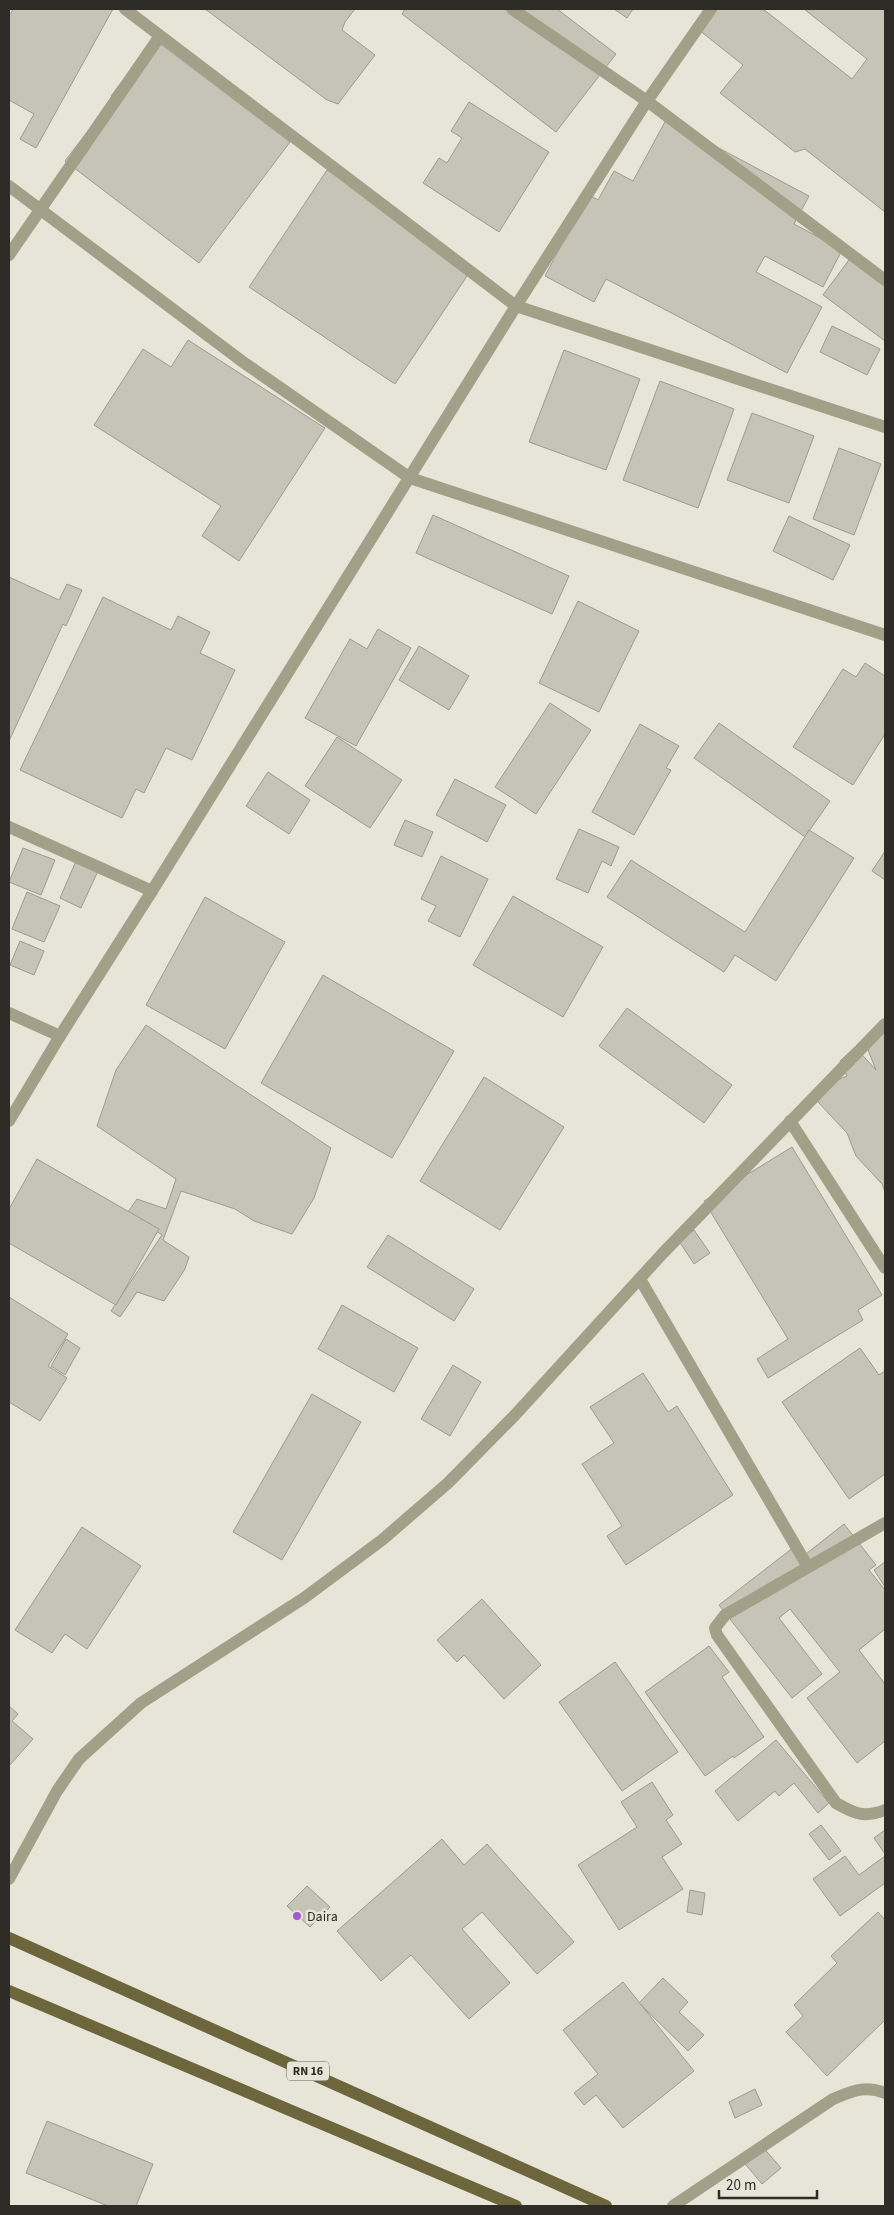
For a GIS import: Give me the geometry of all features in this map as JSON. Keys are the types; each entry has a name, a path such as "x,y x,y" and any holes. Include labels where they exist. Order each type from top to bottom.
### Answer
{"main road":[{"name":"RN 16","path":"9,1938 606,2206"},
{"path":"9,1991 516,2206"}],"street":[{"path":"124,9 516,306 885,428"},
{"path":"512,9 646,101 885,280"},
{"path":"9,1121 60,1036 516,306 646,101 711,9"},
{"path":"9,255 160,36"},
{"path":"9,186 243,362 410,478 885,635"},
{"path":"9,827 152,891"},
{"path":"9,1013 60,1036"},
{"path":"9,1879 57,1791 79,1758 141,1703 304,1598 382,1540 448,1483 515,1415 640,1278 885,1024"},
{"path":"790,1121 885,1268"},
{"path":"640,1278 808,1567"},
{"path":"885,1523 725,1615 715,1628 717,1635 836,1803 854,1814 872,1815 885,1810"},
{"path":"673,2206 833,2100 856,2090 873,2088 885,2093"}],"building":[{"path":"13,9 113,9 36,148 20,139 34,114 9,100 9,17"},
{"path":"205,9 355,9 345,22 342,30 375,55 338,104 327,100"},
{"path":"405,9 557,9 616,54 556,132 402,14"},
{"path":"614,9 633,9 627,18"},
{"path":"715,9 763,9 852,79 867,59 804,9 885,9 885,212 805,149 795,152 720,93 743,65 699,30"},
{"path":"154,39 290,142 199,263 65,161 113,98 111,96"},
{"path":"469,102 549,152 499,232 423,183 439,158 447,163 462,138 451,131"},
{"path":"666,120 809,196 794,224 842,250 823,287 765,256 756,272 822,307 787,373 606,279 594,302 545,276 588,194 598,200 614,171 633,181"},
{"path":"327,170 473,267 395,384 249,287"},
{"path":"854,253 885,276 885,341 823,295"},
{"path":"832,326 880,349 867,375 820,352"},
{"path":"188,340 325,428 239,561 202,536 221,506 94,425 143,349 171,367"},
{"path":"564,350 640,379 606,470 529,442"},
{"path":"660,381 734,409 698,508 623,480"},
{"path":"752,413 814,436 789,503 727,480"},
{"path":"839,448 881,464 854,535 813,519"},
{"path":"433,515 569,576 552,614 416,553"},
{"path":"789,516 850,545 833,580 773,551"},
{"path":"9,577 59,600 67,584 82,590 66,626 63,624 9,741"},
{"path":"103,597 171,630 178,616 210,632 200,653 235,670 192,760 166,748 144,793 136,789 122,818 20,770"},
{"path":"578,601 639,631 599,712 539,683"},
{"path":"378,629 411,648 356,746 305,718 350,639 367,649"},
{"path":"419,646 469,676 449,710 399,680"},
{"path":"865,663 885,676 885,734 853,785 793,747 843,669 856,677"},
{"path":"550,703 591,730 536,814 495,787"},
{"path":"719,723 830,801 805,837 694,758"},
{"path":"640,724 679,746 666,768 671,770 634,835 592,812"},
{"path":"337,737 402,780 370,828 305,786"},
{"path":"268,772 310,800 289,834 246,806"},
{"path":"455,779 506,805 487,842 436,815"},
{"path":"405,820 433,832 422,857 394,845"},
{"path":"579,829 619,847 611,866 602,861 588,893 556,879"},
{"path":"809,830 854,858 776,981 735,955 724,972 607,897 631,860 745,932"},
{"path":"23,848 55,860 41,895 9,882"},
{"path":"885,851 885,880 872,871"},
{"path":"441,856 488,879 460,937 428,921 436,906 421,899"},
{"path":"76,861 98,871 81,908 60,898"},
{"path":"27,892 60,906 44,942 12,929"},
{"path":"513,896 603,947 563,1017 473,965"},
{"path":"205,897 285,942 225,1049 146,1005"},
{"path":"20,941 44,951 34,975 10,965"},
{"path":"323,975 454,1051 392,1158 261,1083"},
{"path":"627,1008 732,1085 704,1123 599,1046"},
{"path":"146,1025 331,1148 314,1198 292,1234 254,1221 235,1209 181,1191 163,1240 189,1257 185,1269 164,1301 137,1292 120,1317 111,1311 162,1235 128,1212 137,1199 166,1209 176,1179 97,1126 116,1070"},
{"path":"885,1027 885,1192 882,1184 856,1156 847,1133 818,1102 813,1090 847,1076 840,1061 855,1047 876,1070 866,1045"},
{"path":"484,1077 564,1127 500,1230 420,1181"},
{"path":"792,1147 882,1295 858,1310 863,1320 768,1378 757,1359 788,1339 704,1201"},
{"path":"37,1159 159,1229 116,1305 9,1243 9,1209"},
{"path":"694,1230 710,1253 694,1264 679,1241"},
{"path":"388,1235 474,1289 454,1321 367,1267"},
{"path":"9,1297 68,1334 48,1366 67,1378 40,1421 9,1402"},
{"path":"342,1305 418,1348 394,1392 318,1349"},
{"path":"66,1339 80,1348 65,1375 51,1366"},
{"path":"860,1348 879,1375 885,1371 885,1474 849,1499 782,1402"},
{"path":"453,1365 481,1382 450,1436 421,1419"},
{"path":"643,1373 668,1412 677,1406 733,1495 626,1565 607,1536 622,1526 582,1464 614,1443 590,1407"},
{"path":"312,1394 361,1422 282,1560 233,1532"},
{"path":"844,1524 876,1565 869,1570 885,1590 885,1629 859,1650 885,1684 885,1741 857,1763 807,1698 840,1672 790,1609 779,1618 822,1674 792,1698 719,1605 794,1547 802,1557"},
{"path":"82,1527 141,1566 87,1649 65,1634 52,1653 15,1630"},
{"path":"885,1562 885,1587 874,1570"},
{"path":"482,1599 541,1665 504,1699 464,1655 457,1662 437,1640"},
{"path":"709,1646 729,1672 722,1677 764,1737 705,1776 645,1692"},
{"path":"615,1662 678,1752 622,1791 559,1702"},
{"path":"9,1706 18,1714 12,1721 33,1739 9,1766"},
{"path":"776,1740 829,1803 818,1813 794,1783 779,1796 775,1791 738,1821 715,1791"},
{"path":"652,1782 673,1815 666,1820 682,1844 662,1857 683,1889 619,1930 578,1865 637,1827 621,1802"},
{"path":"821,1825 841,1851 829,1860 809,1834"},
{"path":"885,1830 885,1854 874,1838"},
{"path":"442,1839 464,1865 487,1844 574,1942 537,1974 482,1912 462,1929 510,1983 469,2019 411,1955 381,1981 337,1931"},
{"path":"845,1856 859,1875 885,1856 885,1883 840,1916 813,1879"},
{"path":"307,1886 330,1907 310,1927 287,1906"},
{"path":"690,1890 705,1893 702,1915 687,1912"},
{"path":"878,1912 885,1920 885,2020 827,2076 786,2032 803,2016 794,2005 837,1963 831,1956"},
{"path":"663,1978 688,2002 679,2012 704,2035 688,2051 639,2003"},
{"path":"623,1982 694,2071 623,2128 596,2095 584,2105 574,2093 598,2074 563,2030"},
{"path":"755,2089 762,2105 735,2118 729,2102"},
{"path":"47,2121 153,2164 136,2206 108,2206 26,2173"},
{"path":"761,2145 781,2168 762,2184 742,2160"}],"place":[{"name":"Daira","path":"297,1916"}]}
